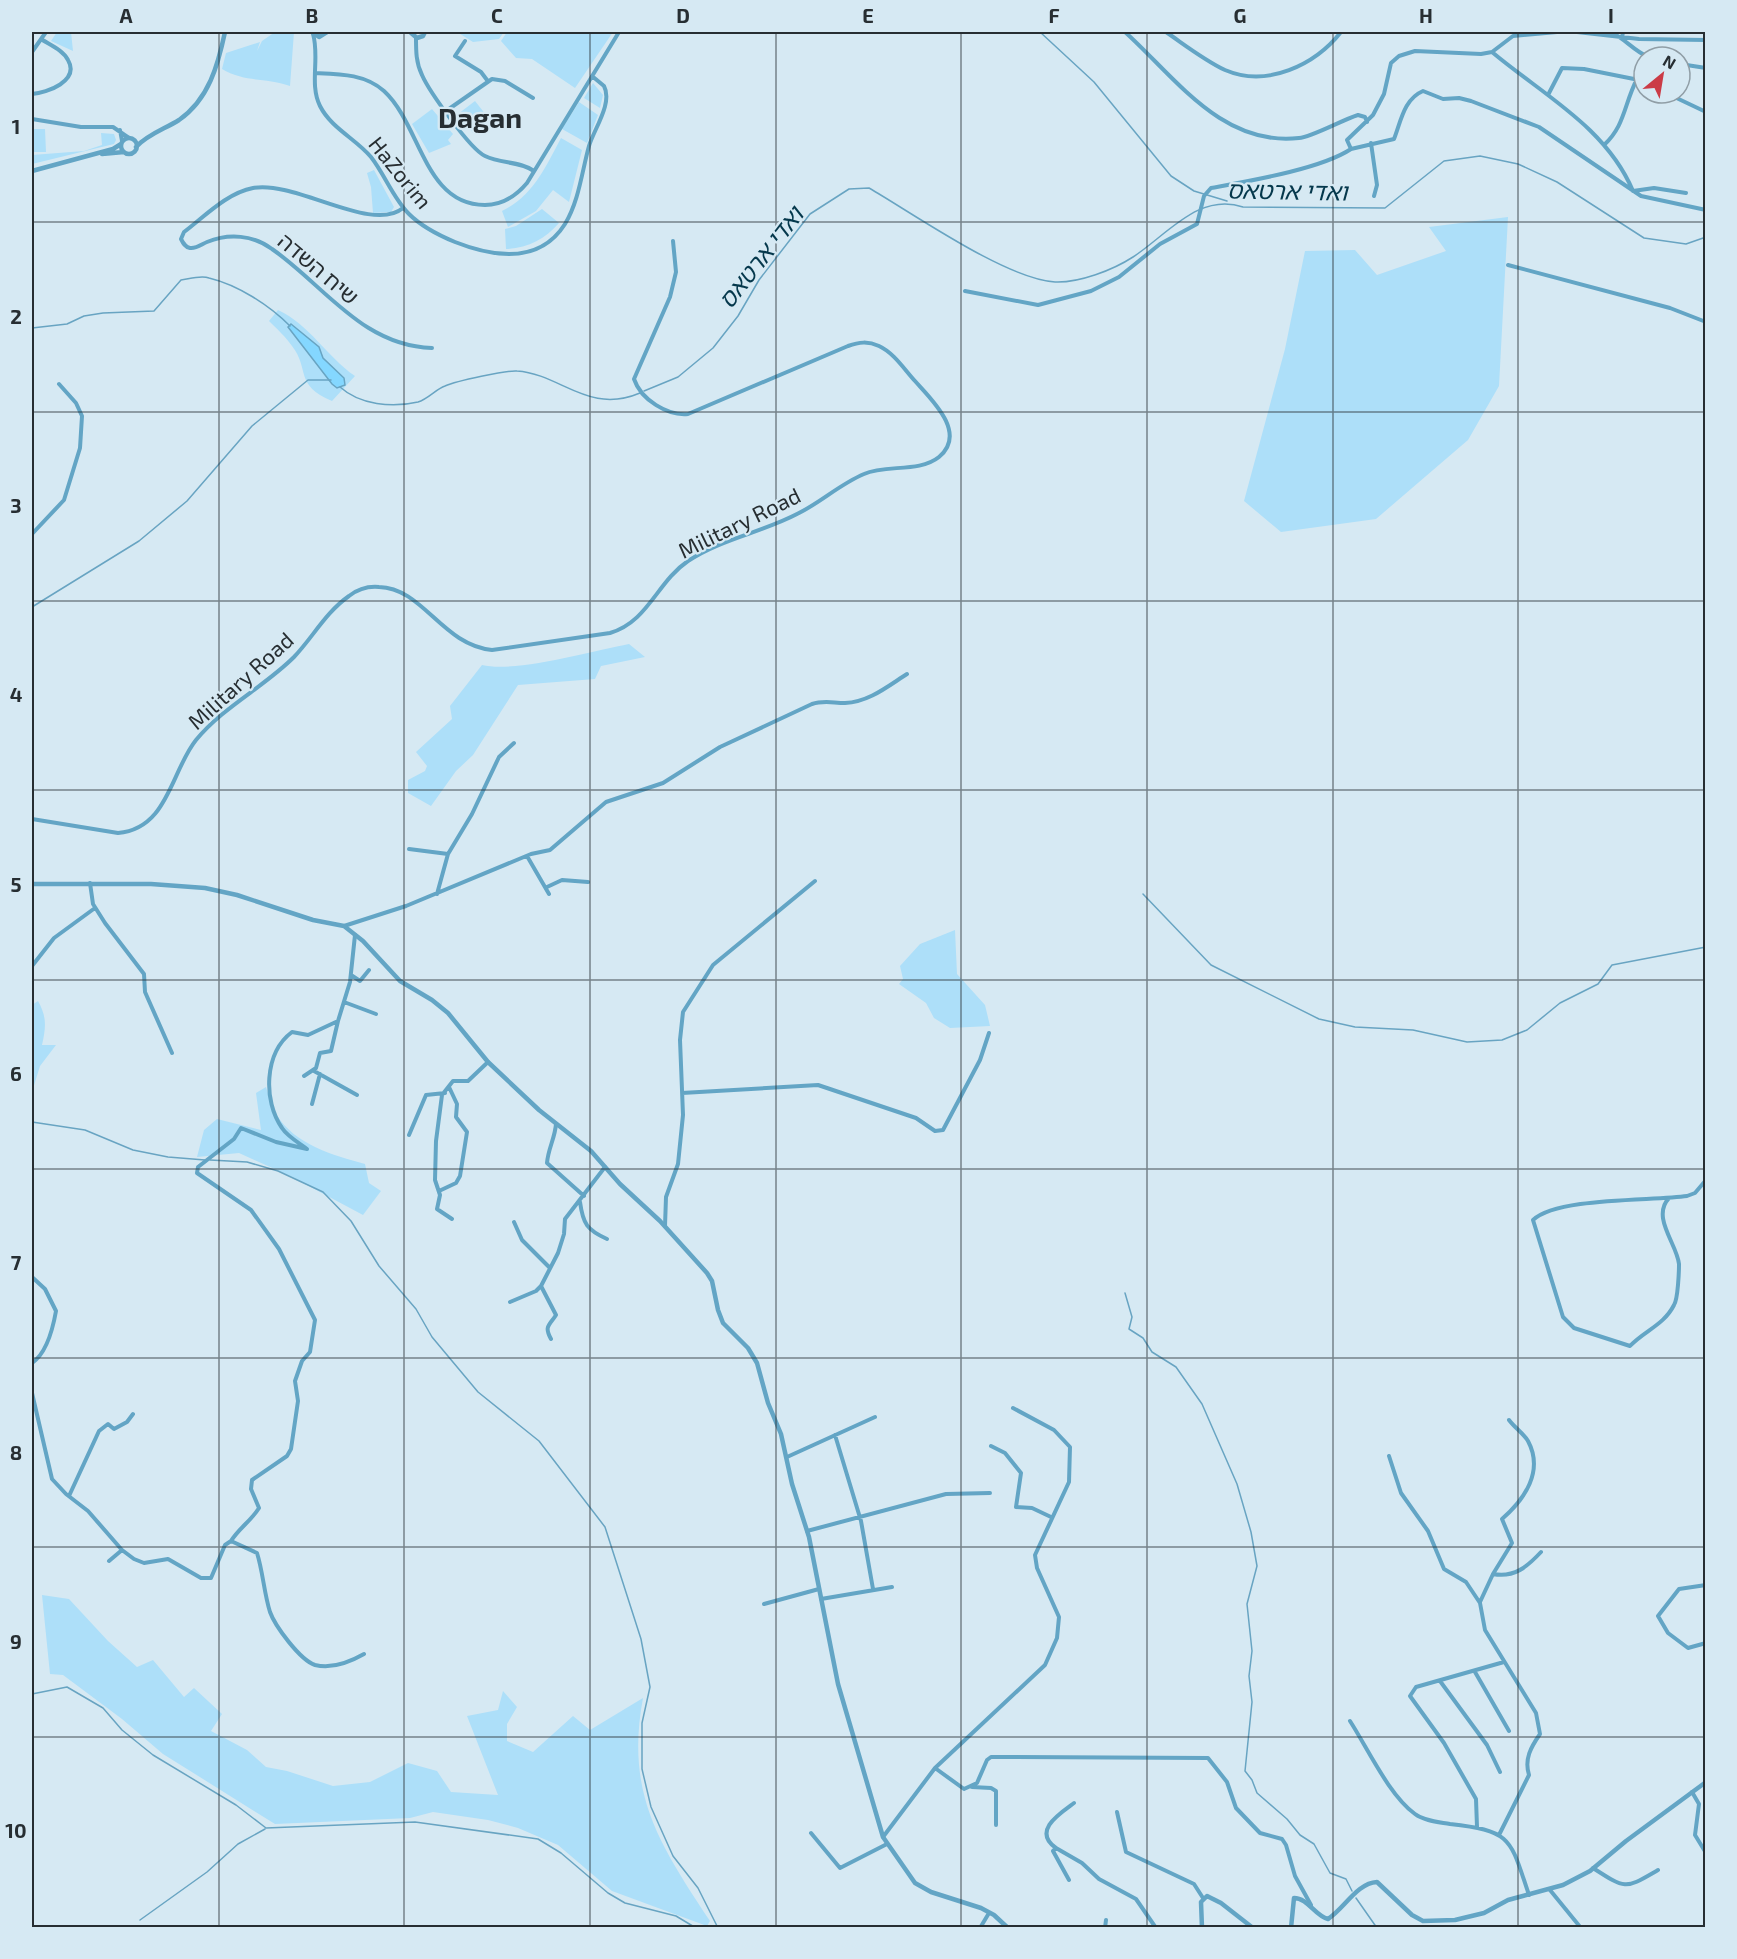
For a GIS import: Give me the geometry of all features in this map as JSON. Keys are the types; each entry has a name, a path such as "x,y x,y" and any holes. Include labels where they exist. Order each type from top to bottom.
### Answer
{"street":[{"path":"32,52 46,32"},
{"path":"73,160 123,152 131,154 147,137 180,119 201,99 214,74 225,32"},
{"path":"410,32 416,38 420,73 446,111 480,153 534,171"},
{"path":"416,38 422,37 425,32"},
{"path":"315,73 357,77 384,91 398,109 442,187 458,200 479,205 500,203 519,192 534,171 619,32"},
{"path":"1125,32 1165,69 1181,90 1228,124 1267,137 1300,138 1358,115 1365,117 1368,123"},
{"path":"1166,32 1226,70 1242,75 1264,76 1290,69 1313,59 1325,50 1341,32"},
{"path":"1352,148 1347,141 1368,123 1384,94 1391,63 1399,56 1415,51 1481,54 1492,52 1513,36 1557,32"},
{"path":"1577,32 1622,38 1706,40"},
{"path":"1611,32 1622,38 1632,49"},
{"path":"1622,38 1623,32"},
{"path":"312,33 326,34 316,49"},
{"name":"HaZorim","path":"312,33 316,49 317,97 324,112 369,154 403,208 434,232 489,254 526,253 547,243 560,230 570,214 591,138 607,99 604,86 592,76"},
{"path":"32,94 58,86 66,79 70,71 64,54 41,39"},
{"path":"465,41 455,56 482,72 487,80"},
{"path":"1492,52 1592,130 1620,165 1633,191"},
{"path":"1548,95 1562,68 1584,69 1632,78"},
{"path":"446,111 487,80 502,80 533,98"},
{"path":"1604,145 1616,135 1632,90"},
{"path":"965,291 1038,304 1091,291 1119,278 1160,244 1197,224 1204,196 1211,188 1311,165 1339,157 1352,148 1394,139 1403,113 1415,94 1423,91 1447,100 1459,98 1539,127 1633,191 1660,201 1706,210"},
{"path":"1691,105 1706,112"},
{"path":"32,119 67,126 113,127 131,139 136,147"},
{"path":"120,130 123,152"},
{"path":"32,171 73,160 131,139 147,137"},
{"path":"1371,143 1377,185 1374,196"},
{"name":"שיח השדה","path":"403,208 392,215 376,216 287,190 257,188 230,197 184,232 180,238 184,245 192,248 231,236 260,242 277,252 362,324 397,343 432,348"},
{"path":"1633,191 1654,188 1686,193"},
{"name":"Military Road","path":"32,819 118,833 128,832 144,825 158,812 196,740 294,656 330,613 357,590 378,586 397,591 414,601 459,640 481,649 492,650 610,633 622,630 638,619 664,583 690,560 798,514 864,474 924,464 938,458 944,451 950,434 942,411 886,350 866,343 848,346 688,414 670,414 654,403 634,379 670,297 676,272 673,241"},
{"path":"1508,265 1670,308 1706,322"},
{"path":"32,534 55,513 64,500 80,448 82,416 76,403 59,384"},
{"path":"32,466 32,477"},
{"path":"344,926 437,894 527,856 550,850 606,802 663,783 720,747 812,704 826,700 846,703 874,695 907,674"},
{"path":"437,894 448,854 472,814 499,757 514,743"},
{"path":"409,849 448,854"},
{"path":"527,856 549,894"},
{"path":"547,887 562,880 588,882"},
{"path":"664,1226 666,1197 678,1164 682,1093 680,1040 683,1012 713,965 815,880"},
{"path":"90,883 96,908 144,974 145,992 172,1053"},
{"path":"32,884 90,883 205,888 237,894 313,920 344,926 400,981 432,1000 448,1013 488,1062 556,1124 591,1151 664,1226 712,1281 723,1323 752,1355 781,1434 807,1531 827,1640 838,1684 883,1837 908,1875 922,1888 989,1913 1008,1928"},
{"path":"32,966 54,938 96,908"},
{"path":"304,1076 314,1071 320,1053 331,1051 351,975 355,935"},
{"path":"351,975 360,981 369,970"},
{"path":"344,1002 376,1014"},
{"path":"32,1393 52,1479 88,1511 122,1550 144,1563 168,1559 201,1578 211,1578 225,1545 259,1508 251,1490 252,1480 287,1456 291,1449 298,1401 295,1381 302,1361 310,1352 315,1320 279,1249 250,1209 197,1173 198,1167 234,1139 241,1128 276,1142 307,1149 282,1129 272,1109 269,1070 286,1036 292,1032 308,1035 338,1021"},
{"path":"682,1093 818,1085 916,1118 934,1131 943,1130 980,1060 989,1033"},
{"path":"452,1219 437,1209 439,1191 435,1180 436,1141 445,1093 453,1082 468,1081 488,1062"},
{"path":"314,1071 357,1095"},
{"path":"312,1104 320,1074"},
{"path":"439,1191 456,1183 460,1176 467,1131 456,1117 457,1104 449,1087"},
{"path":"409,1135 426,1095 445,1093"},
{"path":"556,1124 547,1163 584,1196"},
{"path":"510,1302 536,1291 541,1286 564,1234 565,1219 605,1167"},
{"path":"1669,1198 1664,1204 1664,1217 1679,1265 1674,1306 1656,1328 1630,1346 1570,1326 1563,1317 1533,1220 1556,1209 1589,1203 1669,1198 1695,1193 1706,1180"},
{"path":"580,1201 584,1224 591,1232 607,1239"},
{"path":"514,1222 522,1240 550,1268"},
{"path":"32,1277 45,1290 56,1311 48,1339 37,1360 32,1363"},
{"path":"541,1286 556,1315 547,1324 546,1330 551,1339"},
{"path":"883,1837 935,1768 1045,1665 1057,1638 1059,1617 1037,1568 1035,1555 1069,1482 1070,1447 1054,1430 1013,1408"},
{"path":"69,1496 99,1431 108,1424 114,1429 119,1429 133,1414"},
{"path":"32,1416 38,1416"},
{"path":"787,1457 875,1417"},
{"path":"1480,1603 1493,1574 1512,1543 1502,1519 1528,1490 1535,1470 1527,1440 1509,1420"},
{"path":"835,1435 860,1518 873,1589"},
{"path":"991,1446 1005,1453 1021,1473 1016,1507 1032,1508 1051,1517"},
{"path":"1389,1456 1401,1493 1428,1531 1444,1569 1466,1582 1480,1603 1485,1630 1536,1713 1540,1734 1531,1747 1526,1765 1529,1775 1499,1835"},
{"path":"807,1531 946,1494 990,1493"},
{"path":"231,1541 256,1553 270,1613 284,1637 305,1659 314,1665 325,1666 350,1662 364,1654"},
{"path":"109,1561 122,1550"},
{"path":"1493,1574 1503,1576 1524,1569 1541,1552"},
{"path":"1705,1646 1688,1647 1674,1639 1658,1616 1679,1589 1706,1585"},
{"path":"821,1599 892,1587"},
{"path":"764,1604 819,1589"},
{"path":"1477,1827 1476,1799 1439,1735 1410,1696 1416,1687 1504,1662"},
{"path":"1475,1672 1509,1731"},
{"path":"1440,1681 1487,1746 1500,1772"},
{"path":"1350,1721 1400,1800 1417,1816 1437,1822 1477,1827 1499,1835 1512,1846 1529,1895"},
{"path":"972,1787 991,1757 1208,1758 1227,1782 1236,1808 1260,1833 1282,1839 1295,1876 1313,1908"},
{"path":"935,1768 953,1783 964,1788 984,1786 996,1791 996,1825"},
{"path":"1292,1928 1294,1898 1298,1898 1328,1919 1371,1882 1382,1884 1412,1915 1431,1922 1474,1916 1508,1900 1550,1890 1593,1868 1706,1782"},
{"path":"1692,1792 1699,1804 1695,1835 1706,1852"},
{"path":"1074,1803 1047,1826 1046,1834 1050,1843 1082,1863 1099,1879 1136,1899 1156,1928"},
{"path":"1117,1812 1126,1852 1194,1884 1203,1898 1202,1928"},
{"path":"811,1833 840,1868 887,1844"},
{"path":"1056,1848 1053,1851 1069,1880"},
{"path":"1593,1868 1612,1880 1629,1885 1640,1882 1658,1870"},
{"path":"1550,1890 1581,1928"},
{"path":"1203,1898 1207,1896 1215,1899 1253,1928"},
{"path":"980,1928 989,1913"},
{"path":"1105,1928 1106,1920"}],"shaded area":[{"path":"57,32 71,32 73,51 51,41"},
{"path":"275,32 294,32 290,86 239,76 222,69 226,53 260,42 257,51 262,41"},
{"path":"457,32 504,32 499,39 473,42"},
{"path":"507,32 613,32 575,88 532,59 516,58 501,41"},
{"path":"593,83 603,95 600,108 584,98"},
{"path":"475,101 490,120 473,133 458,114"},
{"path":"579,102 598,115 587,143 562,129"},
{"path":"432,109 453,134 448,140 451,144 429,153 412,124"},
{"path":"32,129 45,129 46,152 32,152"},
{"path":"101,133 114,134 116,140 114,144 32,164 32,155 84,151 102,145"},
{"path":"561,138 582,150 569,202 553,190 536,211 508,227 502,211 513,205 530,189"},
{"path":"374,170 394,207 391,212 373,213 371,187 367,173"},
{"path":"542,209 559,223 536,242 506,249 505,229 516,226"},
{"path":"1508,217 1499,386 1468,440 1376,519 1281,532 1244,501 1285,349 1305,251 1355,250 1377,275 1446,251 1429,227"},
{"path":"278,310 309,332 355,376 332,401 320,395 307,383 297,354 287,339 269,321"},
{"path":"291,324 319,347 323,358 344,378 345,385 337,388 332,384 288,327"},
{"path":"629,644 645,657 601,666 595,679 518,685 473,755 456,771 431,806 408,793 408,780 425,771 427,766 416,752 452,719 450,706 482,665 497,667 534,664"},
{"path":"955,930 957,974 985,1005 990,1026 950,1028 934,1018 926,1003 899,984 903,979 900,966 920,944"},
{"path":"38,1001 45,1022 42,1045 56,1045 40,1066 32,1092 32,1005"},
{"path":"266,1087 276,1114 293,1134 340,1157 365,1164 369,1183 381,1191 363,1215 290,1176 239,1153 197,1157 204,1130 217,1119 261,1130 256,1093"},
{"path":"42,1595 69,1599 108,1641 137,1667 153,1660 184,1697 194,1688 222,1714 211,1731 247,1750 266,1767 287,1771 333,1786 370,1782 408,1763 437,1771 451,1792 498,1795 467,1716 498,1710 503,1691 517,1707 507,1724 507,1741 533,1752 573,1716 590,1730 643,1698 639,1732 639,1763 643,1791 662,1842 710,1921 707,1926 612,1891 558,1845 518,1828 488,1820 433,1812 410,1818 275,1824 163,1754 122,1719 63,1675 50,1674"}],"waterway":[{"path":"1040,32 1094,82 1171,176 1194,191 1227,201"},
{"name":"ואדי ארטאס","path":"644,391 678,377 713,348 738,316 759,280 810,214 849,189 869,188 986,258 1012,270 1055,282 1085,278 1116,267 1133,257 1184,218 1212,205 1385,208 1444,161 1480,156 1518,164 1557,182 1644,238 1686,244 1706,237"},
{"name":"ואדי ארטאס","path":"32,328 67,324 84,316 103,313 154,311 181,280 195,277 220,281 242,291 263,303 290,326"},
{"name":"ואדי ארטאס","path":"340,387 357,398 377,404 398,405 422,401 442,387 451,384 517,371 533,374 590,396 605,399 622,398 640,393"},
{"path":"32,607 139,541 187,501 252,426 308,380 331,380"},
{"path":"1143,894 1211,965 1319,1019 1355,1027 1413,1030 1467,1042 1502,1040 1527,1030 1560,1003 1598,984 1612,965 1706,947"},
{"path":"32,1122 85,1130 133,1150 168,1157 205,1160"},
{"path":"210,1160 247,1162 278,1171 323,1192 351,1221 379,1266 416,1309 432,1337 478,1392 539,1441 605,1527 641,1639 650,1687 642,1723 642,1769 651,1807 673,1856 698,1888 718,1928"},
{"path":"1125,1293 1132,1317 1129,1329 1143,1338 1152,1352 1176,1367 1202,1404 1237,1484 1251,1532 1257,1566 1247,1604 1252,1651 1249,1676 1252,1702 1245,1771 1252,1780 1257,1793 1287,1819 1300,1835 1314,1844 1330,1873 1346,1879 1352,1891"},
{"path":"32,1694 67,1687 103,1708 122,1730 153,1755 236,1805 266,1828 415,1822 538,1839 561,1853 608,1893 625,1903 676,1916 696,1928"},
{"path":"140,1920 207,1872 238,1844 265,1829"},
{"path":"1356,1898 1377,1928"}],"district":[{"name":"Dagan","path":"480,117"}]}
